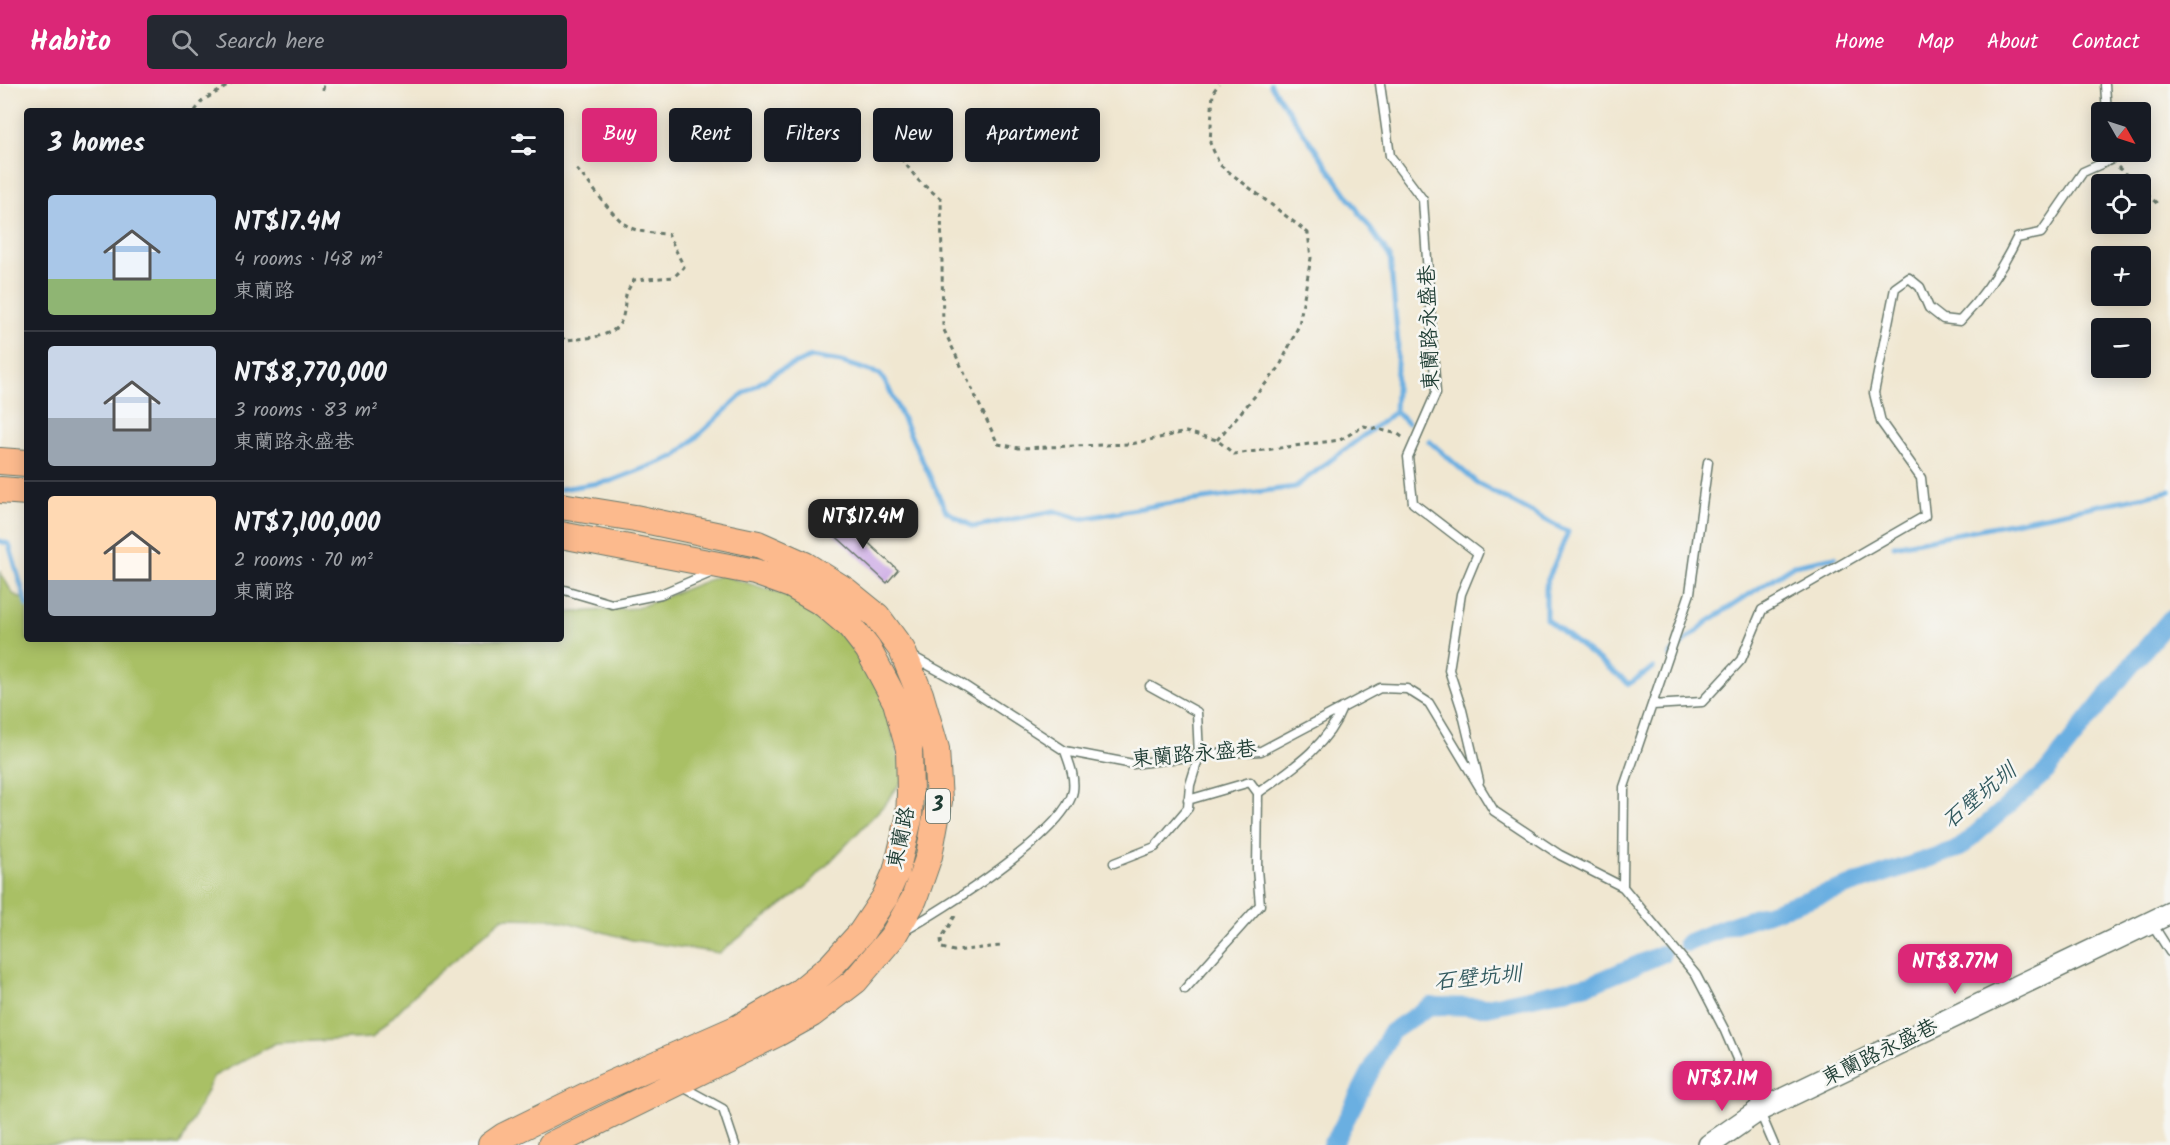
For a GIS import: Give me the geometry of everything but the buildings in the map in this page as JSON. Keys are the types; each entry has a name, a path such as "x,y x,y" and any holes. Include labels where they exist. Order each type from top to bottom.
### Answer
{"main road":[{"path":"0,461 24,463"},
{"path":"0,490 24,492"},
{"name":"東蘭路","path":"491,1145 504,1136 604,1087 738,1028 797,994 831,966 861,933 885,897 896,872 907,829 910,793 909,749 877,616 845,590 805,565 758,544 635,518 564,506"},
{"name":"東蘭路","path":"551,1145 778,1033 812,1014 855,981 893,936 914,899 929,856 939,801 936,749 920,694 885,650 850,626 824,604 791,585 755,572 564,536"}],"street":[{"name":"東蘭路永盛巷","path":"1758,1112 2170,913"},
{"path":"1709,1145 1758,1112"}],"lane":[{"name":"東蘭路永盛巷","path":"1380,84 1390,156 1423,200 1436,393 1408,458 1413,503 1478,553 1461,594 1449,670 1462,710 1481,790"},
{"path":"2105,85 2106,102"},
{"path":"1653,705 1702,702 1741,660 1762,610 1925,516 1921,478 1881,422 1874,393 1895,288 1909,278 1920,286 1929,308 1943,319 1960,321 1980,299 2003,267 2017,238 2041,233 2083,172 2100,162"},
{"path":"1623,887 1624,787 1690,593 1708,462"},
{"path":"564,590 612,604 660,594 725,566"},
{"name":"東蘭路永盛巷","path":"885,650 958,682 1065,751 1133,764 1261,751 1380,688 1407,689 1429,703 1494,811 1560,855 1623,887 1696,975 1725,1031 1758,1112"},
{"path":"1114,863 1155,847 1188,808 1190,785 1199,756 1197,712 1150,686"},
{"path":"1258,793 1306,759 1337,722 1342,708"},
{"name":"東蘭路","path":"893,936 935,913 990,876 1038,838 1059,817 1073,793 1074,774 1065,751"},
{"path":"1185,989 1260,905 1257,869 1258,793 1250,782 1188,800"},
{"path":"2151,922 2170,952"},
{"path":"676,1083 723,1109 735,1145"},
{"path":"1758,1112 1774,1145"}],"path":[{"path":"197,108 202,101 231,84"},
{"path":"323,90 324,84"},
{"path":"1217,440 1279,368 1299,325 1311,258 1308,233 1220,165 1210,143 1213,92 1219,84"},
{"path":"904,162 919,181 941,199 943,328 998,444 1019,448 1131,444 1186,432 1217,440 1234,454 1340,440 1364,426 1398,434 1412,445"},
{"path":"2116,162 2127,174"},
{"path":"564,339 608,334 623,319 625,292 634,280 674,277 684,267 668,234 643,231 627,225 607,206 590,183 575,168"},
{"path":"2151,198 2160,206"},
{"path":"959,911 951,919 941,939 942,948 954,951 1001,946"}],"green space":[{"path":"0,572 13,594 24,600 24,642 564,642 564,613 637,608 721,575 810,602 845,638 878,679 904,778 886,803 806,887 719,953 632,940 556,919 503,918 424,985 372,1038 276,1043 214,1076 180,1145 0,1145"}],"waterway":[{"path":"1270,84 1390,257 1398,343 1395,412 1408,423"},
{"path":"564,489 611,481 676,456 743,394 778,371 811,357 841,362 880,374 946,511 973,527 1054,511 1081,519 1158,505 1295,487 1395,412"},
{"path":"1429,441 1477,483 1568,532 1546,584 1546,619 1629,684 1653,668"},
{"path":"1894,546 2170,491"},
{"path":"0,541 9,544 24,596"},
{"path":"1670,655 1707,622 1794,565 1835,557"},
{"name":"石壁坑圳","path":"1687,943 1723,928 1960,848 2048,770 2170,619"},
{"name":"石壁坑圳","path":"1331,1145 1391,1032 1430,1006 1487,1007 1592,984 1662,954"}]}
